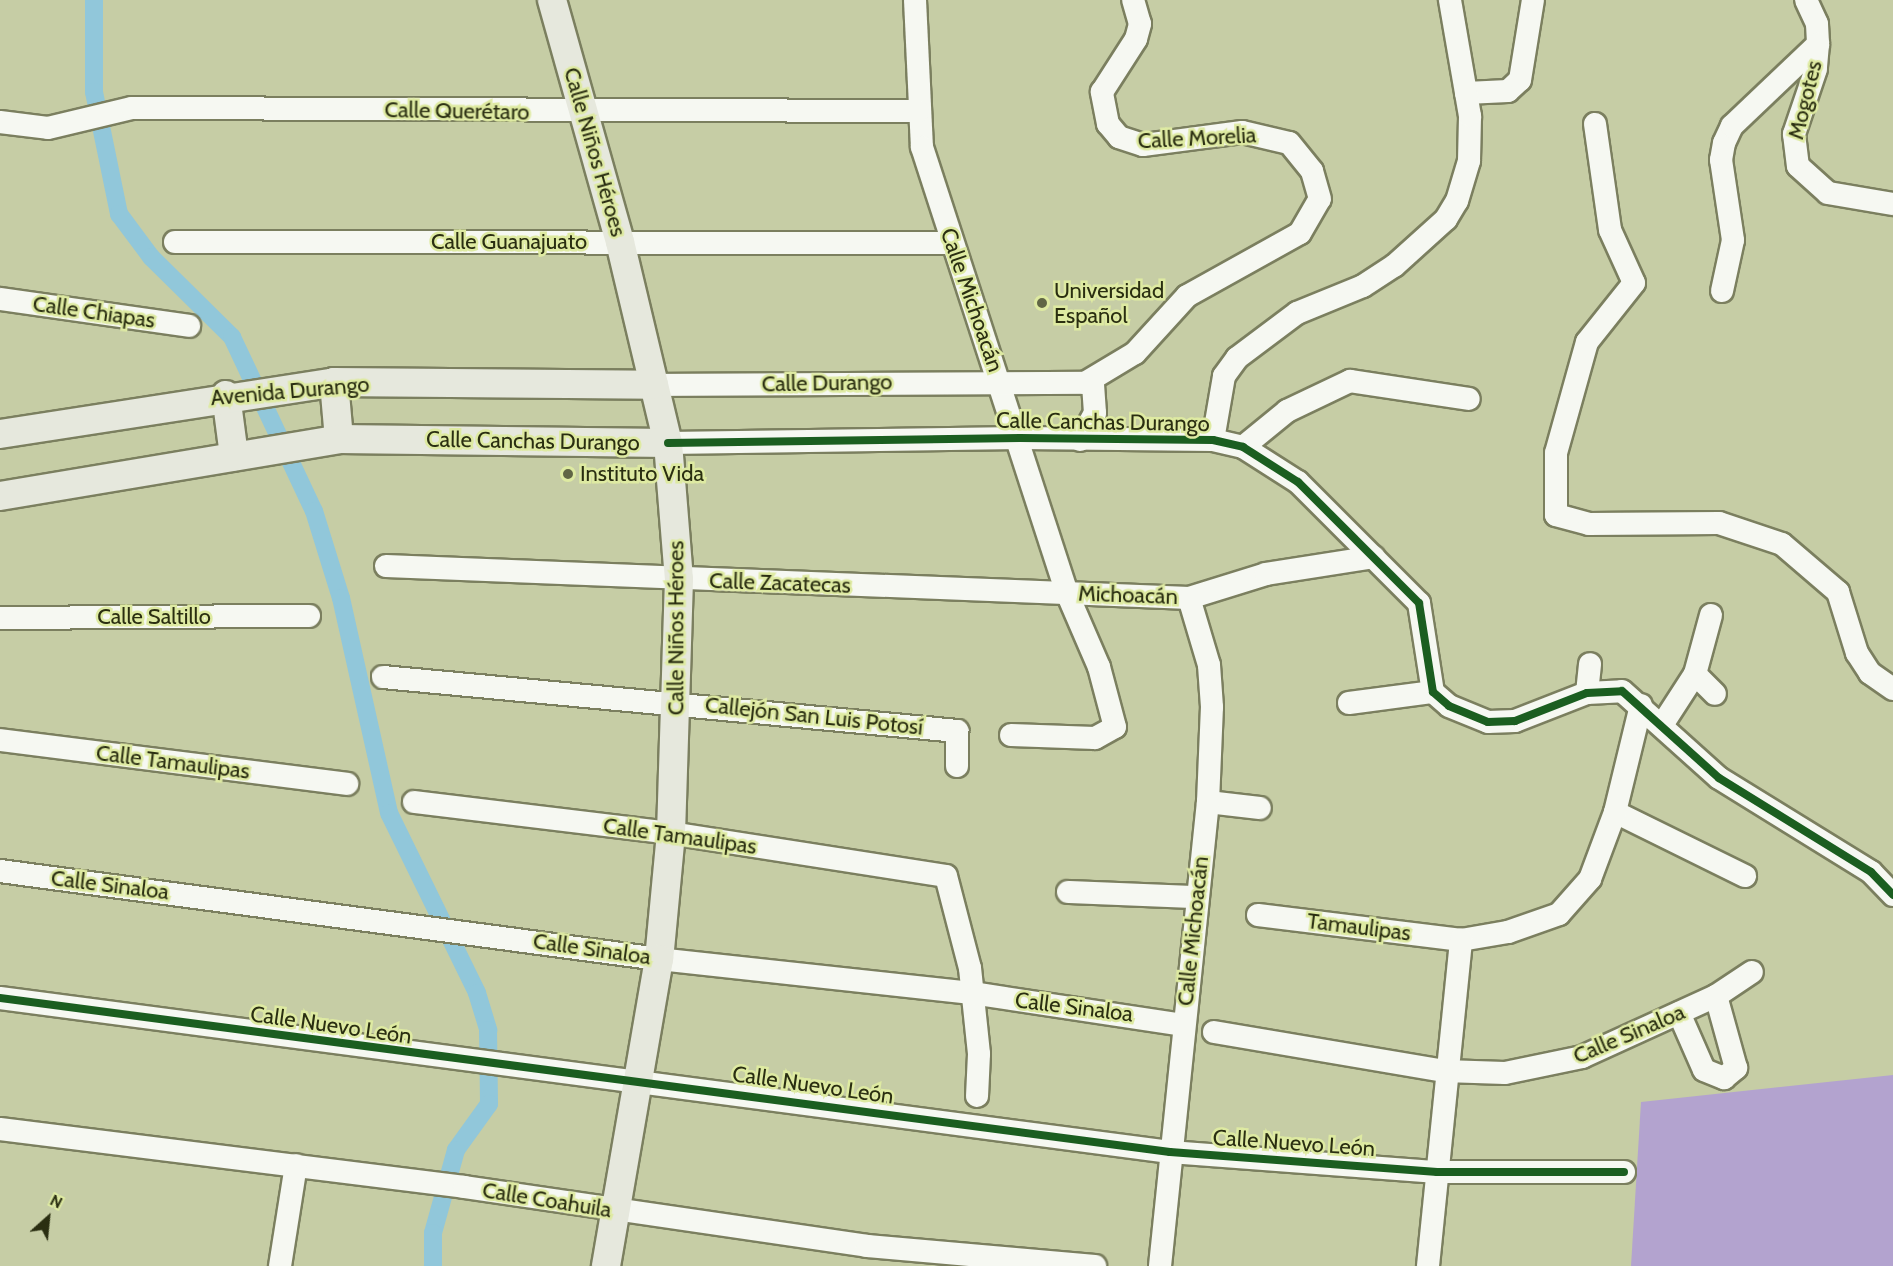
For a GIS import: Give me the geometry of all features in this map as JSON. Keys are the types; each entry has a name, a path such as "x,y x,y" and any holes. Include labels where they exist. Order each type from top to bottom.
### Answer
{"main road":[{"name":"Calle Niños Héroes","path":"552,0 620,242 668,443 679,579 678,703 671,833 659,959 606,1266"},
{"name":"Avenida Durango","path":"0,434 226,395 323,383 654,385"},
{"path":"323,383 331,440"},
{"path":"226,395 234,456"},
{"name":"Calle Canchas Durango","path":"0,496 331,440 668,443"}],"street":[{"name":"Calle Michoacán","path":"915,0 918,111 922,147 952,243 1020,438 1067,593 1099,667 1115,727 1095,738 1011,735"},
{"name":"Calle Morelia","path":"1096,380 1135,353 1187,296 1300,232 1320,199 1312,171 1289,143 1269,136 1222,133 1143,145 1119,137 1108,124 1102,92 1136,39 1140,24 1133,0"},
{"path":"1213,440 1224,376 1237,358 1297,313 1363,286 1446,219 1469,161 1466,93 1450,0"},
{"path":"1466,93 1508,91 1520,80 1533,0"},
{"name":"Mogotes","path":"1806,0 1817,24 1818,44 1816,69 1794,134 1798,166 1828,193 1893,204"},
{"path":"1722,291 1733,240 1721,160 1724,143 1732,126 1818,44"},
{"name":"Calle Querétaro","path":"0,122 48,128 70,124 112,109 583,112 918,111"},
{"path":"1595,124 1610,230 1634,283 1587,342 1556,453 1556,515 1589,524 1719,523 1782,544 1838,592 1857,653 1870,673 1893,689"},
{"name":"Calle Guanajuato","path":"175,242 952,243"},
{"name":"Calle Chiapas","path":"0,299 189,326"},
{"name":"Calle Durango","path":"654,385 1096,380"},
{"path":"1080,440 1095,413 1096,380"},
{"path":"1243,447 1287,411 1350,381 1469,399"},
{"name":"Calle Canchas Durango","path":"668,443 1020,438 1213,440 1243,447 1298,482 1419,603 1433,692"},
{"path":"1189,598 1266,574 1374,557"},
{"name":"Calle Zacatecas","path":"386,566 1067,593"},
{"name":"Michoacán","path":"1067,593 1189,598"},
{"name":"Calle Michoacán","path":"1160,1266 1194,897 1208,802 1210,675 1189,598"},
{"name":"Calle Saltillo","path":"0,618 309,615"},
{"path":"1662,725 1695,675 1711,615"},
{"path":"1587,693 1590,664"},
{"path":"1695,675 1715,694"},
{"name":"Callejón San Luis Potosí","path":"383,677 957,730 957,766"},
{"path":"1349,703 1433,692 1465,715 1515,721 1587,693 1622,691 1641,705 1719,778 1871,872 1893,895"},
{"path":"1432,1266 1444,1071 1461,940 1508,932 1559,914 1590,879 1615,812 1641,705"},
{"name":"Calle Tamaulipas","path":"0,740 347,784"},
{"name":"Calle Tamaulipas","path":"414,802 671,833 946,876 972,993"},
{"path":"1208,802 1260,808"},
{"path":"1615,812 1745,876"},
{"name":"Calle Sinaloa","path":"0,871 485,933 659,959 972,993 1183,1025"},
{"path":"1068,892 1194,897"},
{"name":"Tamaulipas","path":"1258,915 1461,940"},
{"name":"Calle Sinaloa","path":"1214,1032 1444,1071 1504,1073 1582,1058 1716,996 1752,972"},
{"path":"972,993 977,1096"},
{"path":"1679,1013 1704,1070 1724,1078 1736,1068 1716,996"},
{"name":"Calle Nuevo León","path":"0,998 526,1069 638,1080 1170,1152 1437,1172 1624,1172"},
{"name":"Calle Coahuila","path":"0,1129 464,1187 867,1246 1095,1266"},
{"path":"280,1266 296,1166"}],"shaded area":[{"path":"1893,1075 1893,1266 1631,1266 1641,1102"}],"waterway":[{"path":"94,0 94,92 119,214 151,257 232,337 314,511 341,598 389,813 477,993 488,1030 489,1104 456,1150 433,1233 433,1266"}],"cycle path":[{"path":"668,443 1020,438 1213,440 1243,447 1298,482 1419,603 1433,692 1449,706 1488,722 1515,721 1587,693 1622,691 1719,778 1871,872 1893,895"},
{"path":"0,998 1170,1152 1437,1172 1624,1172"}],"place":[{"name":"Universidad Español","path":"1042,303"},
{"name":"Instituto Vida","path":"568,474"}]}
